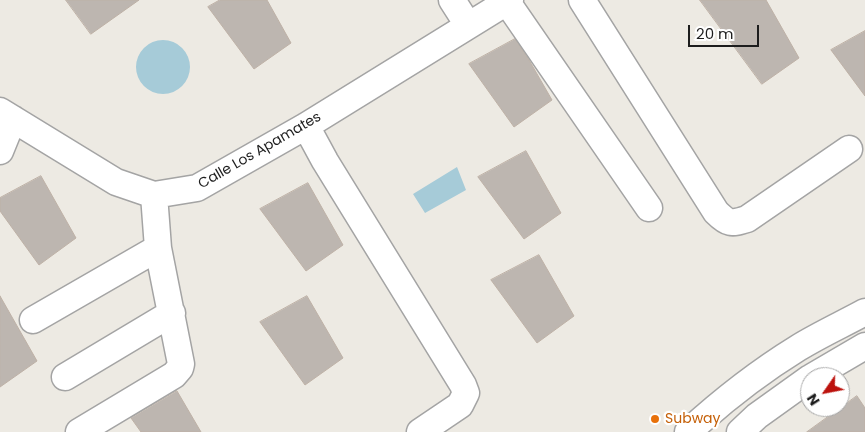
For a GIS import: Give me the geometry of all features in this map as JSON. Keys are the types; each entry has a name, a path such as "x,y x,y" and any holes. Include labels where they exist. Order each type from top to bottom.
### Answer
{"street":[{"path":"452,0 468,25"},
{"path":"582,0 716,212 725,221 735,222 747,219 849,149"},
{"path":"509,1 649,208"},
{"name":"Calle Los Apamates","path":"6,115 116,182 154,195 197,188 306,126 509,1"},
{"path":"0,151 6,115"},
{"path":"306,126 325,161 464,385 466,393 460,405 420,432"},
{"path":"79,432 178,372 181,364 158,248 154,195"},
{"path":"33,320 158,248"},
{"path":"688,432 706,415 760,373 799,348 865,312"},
{"path":"65,377 172,313"},
{"path":"830,367 865,346"},
{"path":"740,432 757,416 800,386"}],"water":[{"path":"158,40 168,40 178,44 186,52 190,67 186,82 178,90 168,94 158,94 148,90 140,82 136,72 136,62 140,52 148,44"},
{"path":"457,167 466,190 425,213 413,194"}],"building":[{"path":"66,0 139,0 91,34"},
{"path":"220,0 267,0 291,43 254,69 208,7"},
{"path":"700,0 766,0 799,58 762,84"},
{"path":"865,31 865,96 831,50"},
{"path":"515,39 552,100 514,127 469,64"},
{"path":"526,151 561,213 524,239 478,177"},
{"path":"41,176 76,238 39,265 0,211 0,198"},
{"path":"308,183 343,245 306,271 260,209"},
{"path":"539,255 574,316 537,343 491,280"},
{"path":"0,296 37,361 0,387"},
{"path":"307,296 343,358 305,385 260,322"},
{"path":"177,391 201,432 141,432 131,418"},
{"path":"857,396 865,408 865,432 807,432 828,417 850,417 850,401"}],"place":[{"name":"Subway","path":"655,419"}]}
